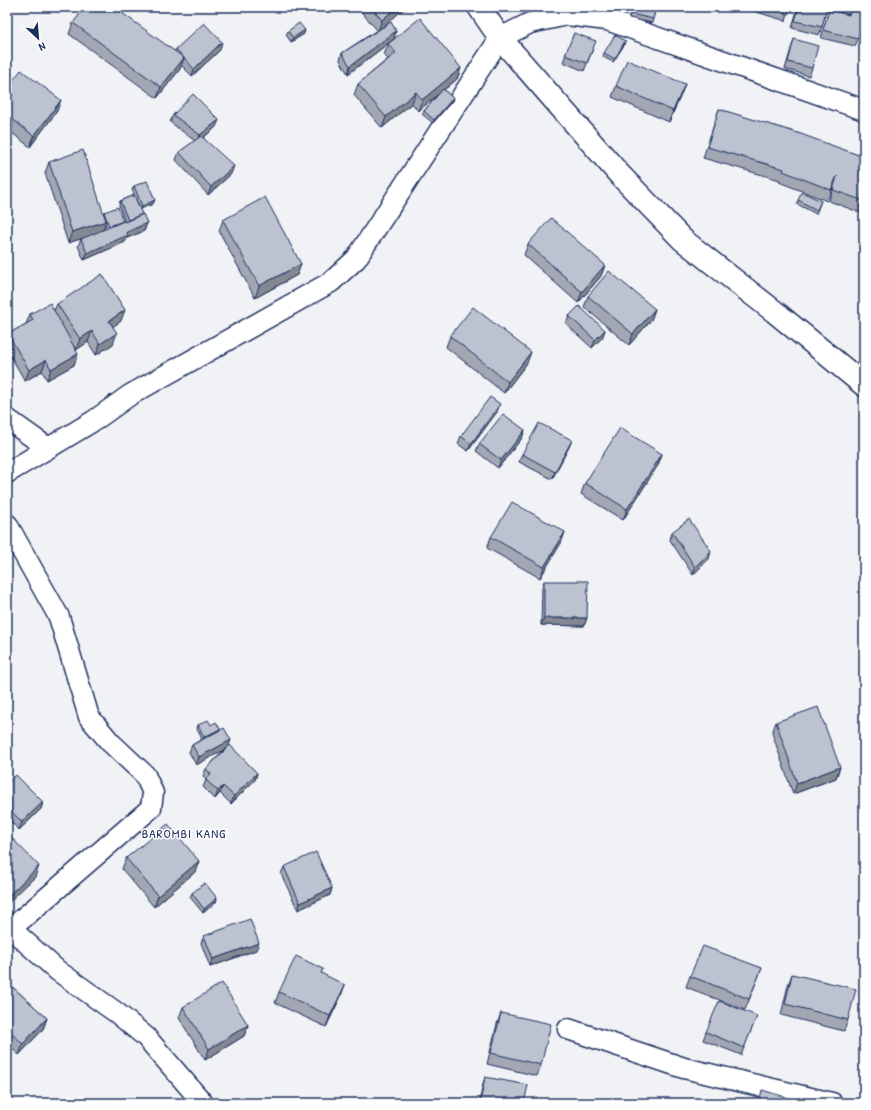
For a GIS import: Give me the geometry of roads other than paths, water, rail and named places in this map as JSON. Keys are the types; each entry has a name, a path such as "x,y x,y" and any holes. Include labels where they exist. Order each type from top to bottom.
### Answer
{"highway":[{"path":"479,7 500,38 620,175 683,240 776,312 864,385"}],"street":[{"path":"7,473 95,420 130,395 331,282 356,259 500,38 530,23 567,15 607,20 864,110"},
{"path":"7,419 48,448"},
{"path":"7,524 59,617 89,717 110,742 145,776 153,794 151,808 9,931 58,971 117,1013 146,1037 203,1103"},
{"path":"568,1029 684,1068 832,1103"}],"district":[{"name":"BAROMBI KANG","path":"184,833"}]}
